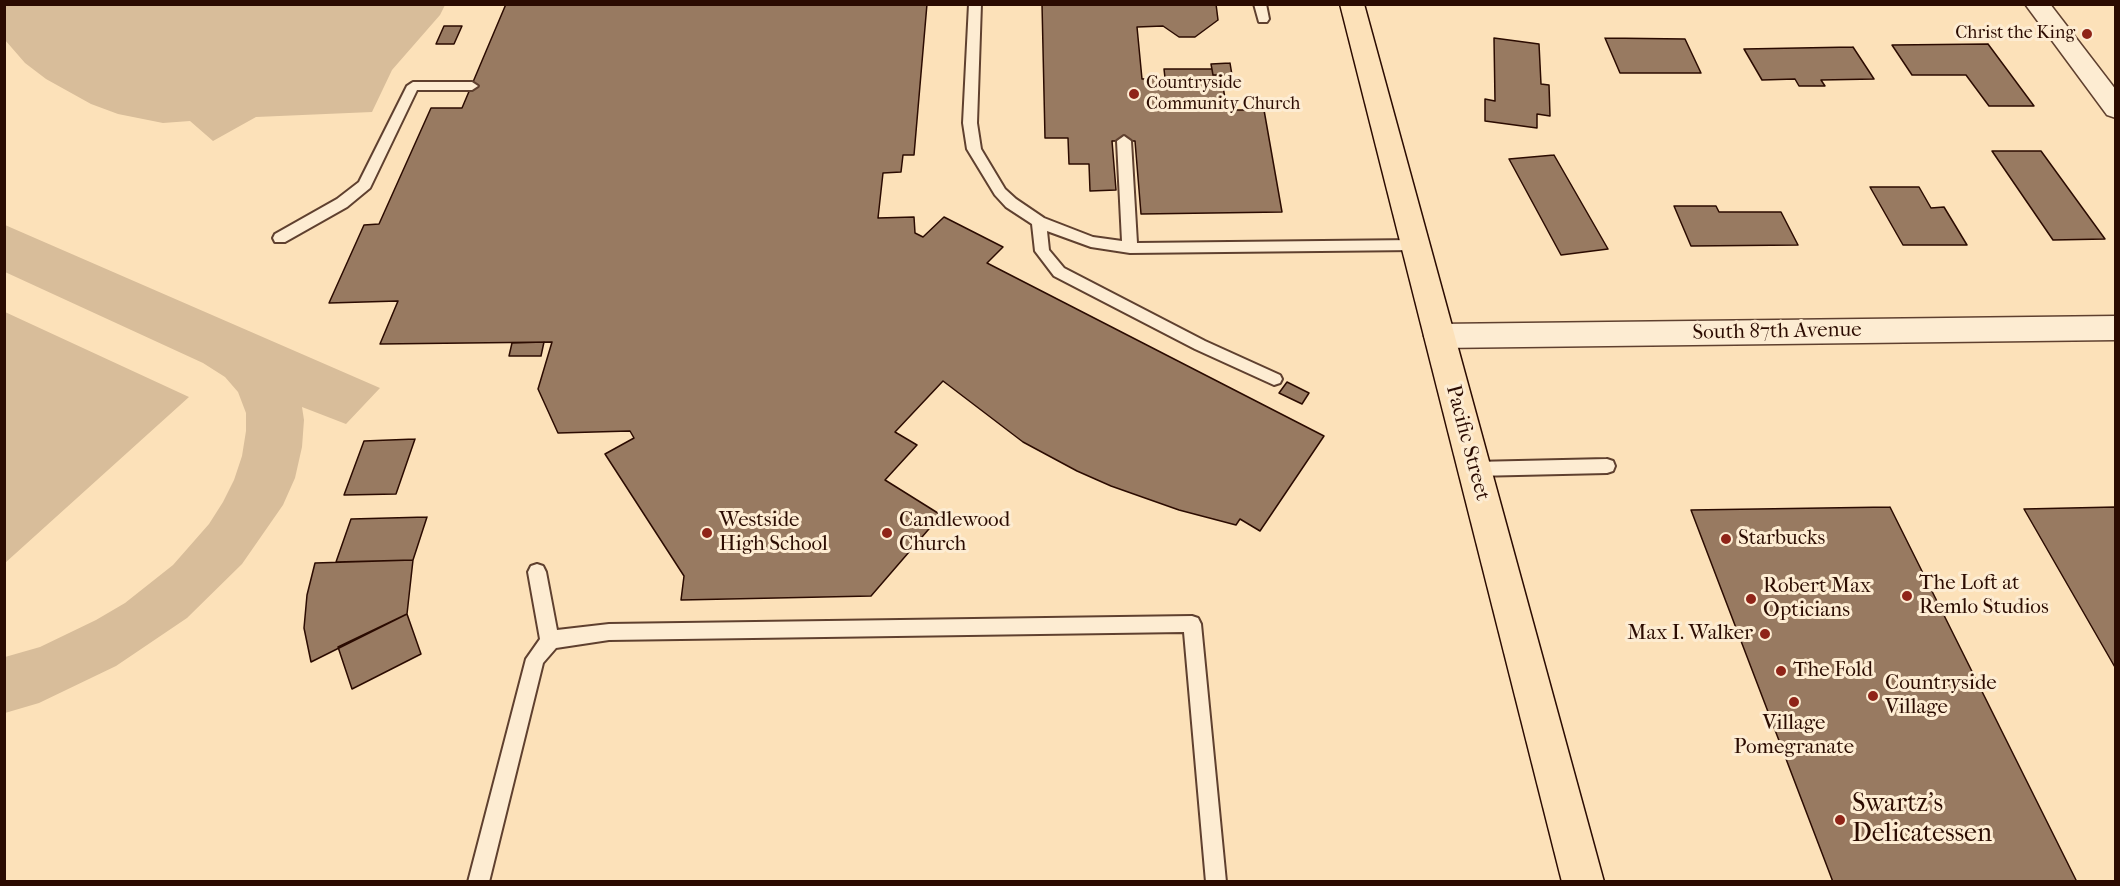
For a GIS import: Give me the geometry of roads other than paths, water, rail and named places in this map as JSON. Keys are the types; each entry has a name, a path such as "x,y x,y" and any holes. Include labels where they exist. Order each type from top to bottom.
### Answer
{"main road":[{"name":"Pacific Street","path":"1352,4 1583,882"}],"street":[{"path":"2037,4 2115,109"},
{"name":"South 87th Avenue","path":"1439,336 2115,328"}],"lane":[{"path":"975,4 970,123 974,148 1000,192 1011,203 1039,222 1091,242 1130,248 1415,245"},
{"path":"1260,4 1263,19"},
{"path":"280,238 342,203 365,185 413,87 472,86"},
{"path":"1124,141 1130,248"},
{"path":"1039,222 1042,251 1059,272 1189,340 1274,379"},
{"path":"1474,469 1607,466"},
{"path":"537,572 550,641"},
{"path":"478,882 535,659 550,641 563,637 609,632 1192,624 1216,874"}],"place":[{"name":"Christ the King","path":"2087,34"},
{"name":"Countryside Community Church","path":"1134,94"},
{"name":"Westside High School","path":"707,533"},
{"name":"Candlewood Church","path":"887,533"},
{"name":"Starbucks","path":"1726,539"},
{"name":"The Loft at Remlo Studios","path":"1907,596"},
{"name":"Robert Max Opticians","path":"1751,599"},
{"name":"Max I. Walker","path":"1765,634"},
{"name":"The Fold","path":"1781,671"},
{"name":"Countryside Village","path":"1873,696"},
{"name":"Village Pomegranate","path":"1794,702"},
{"name":"Swartz's Delicatessen","path":"1840,820"}]}
